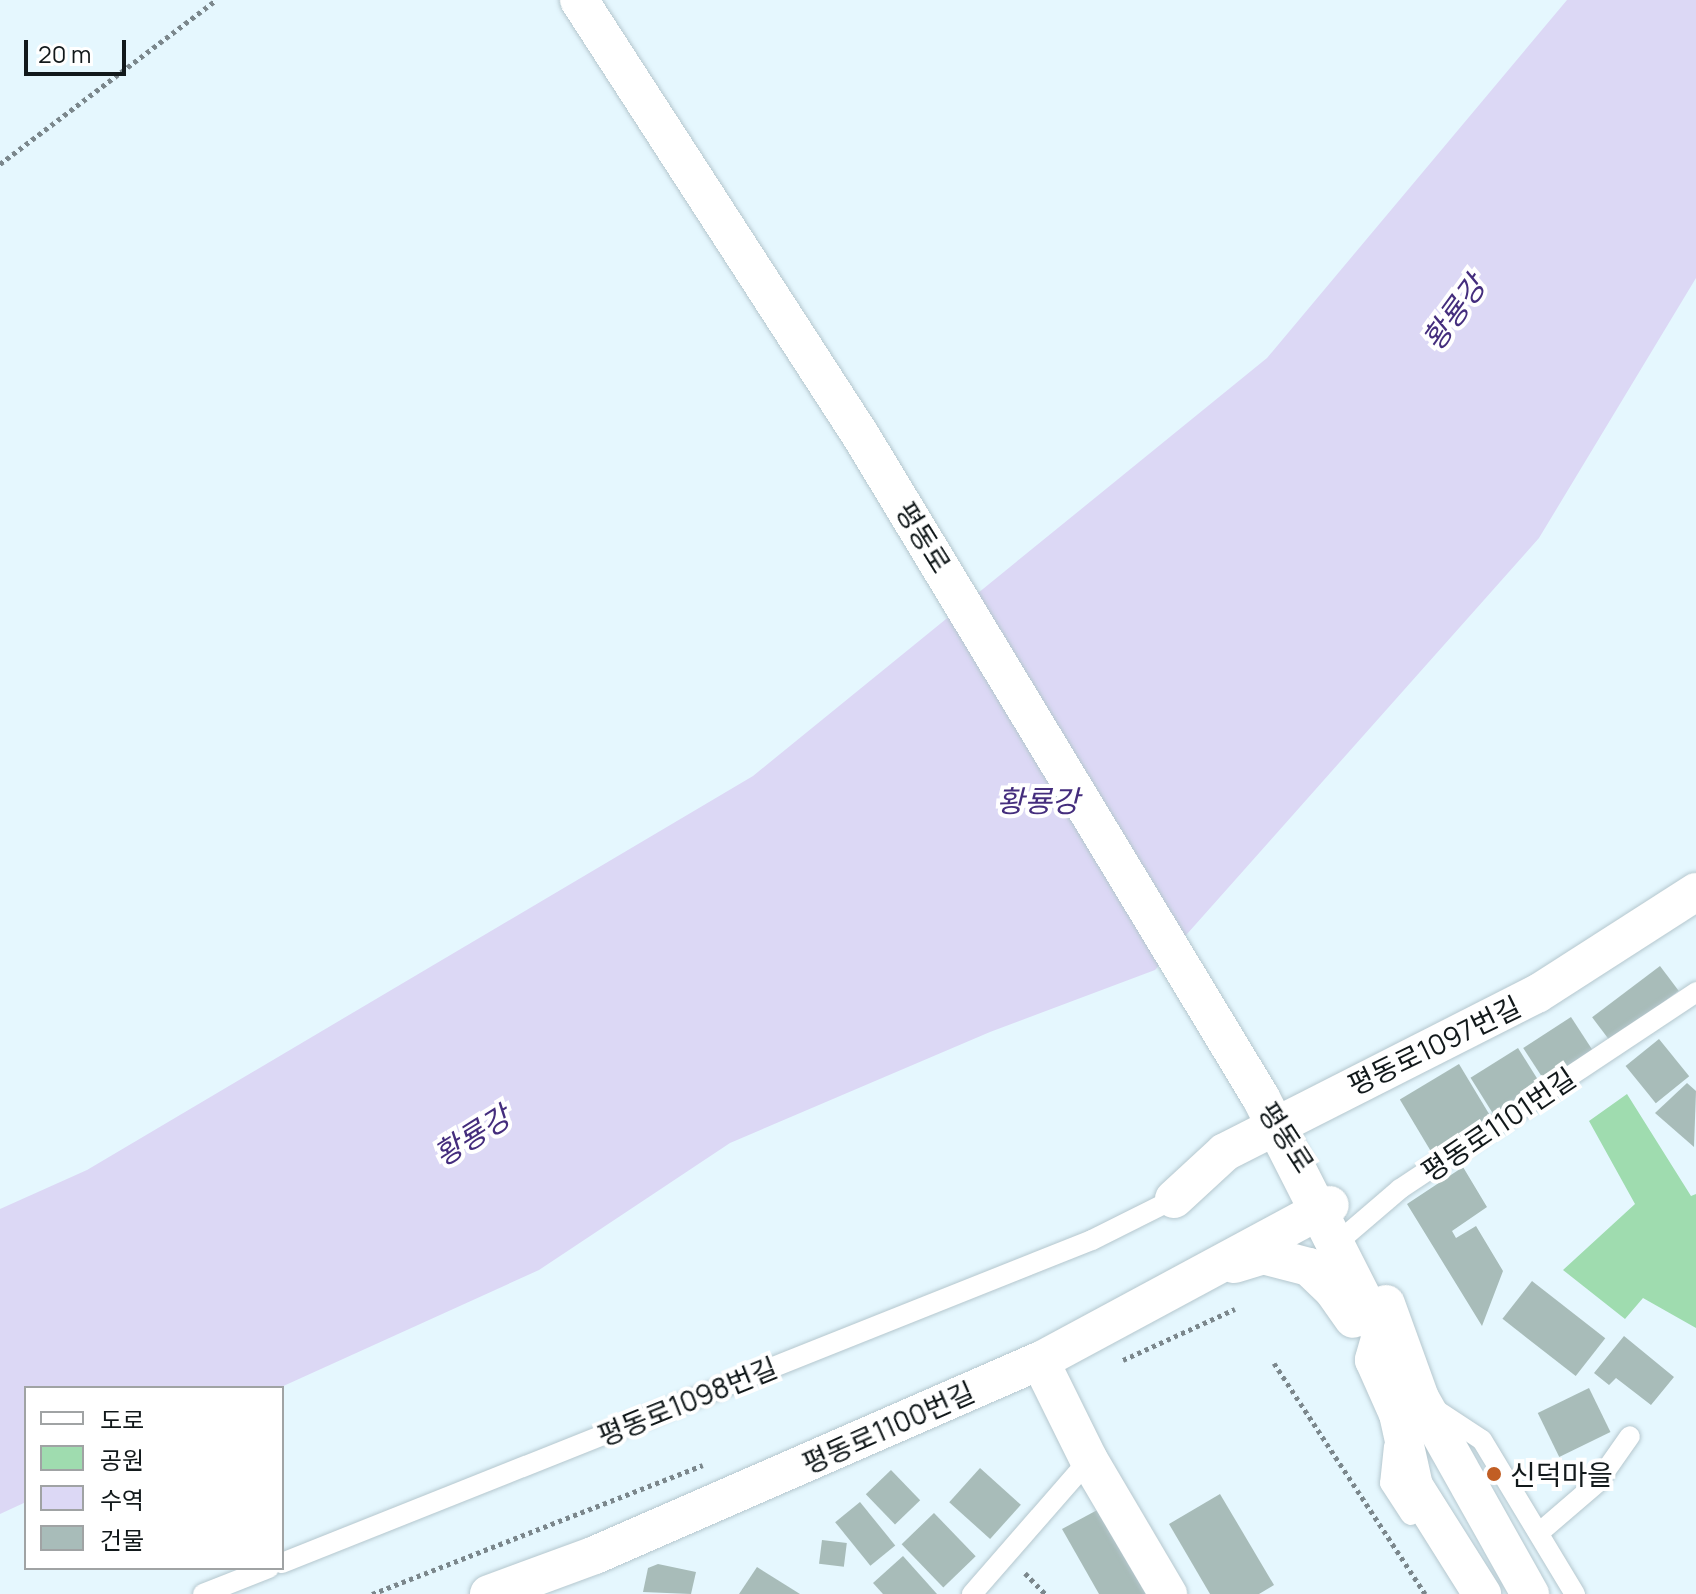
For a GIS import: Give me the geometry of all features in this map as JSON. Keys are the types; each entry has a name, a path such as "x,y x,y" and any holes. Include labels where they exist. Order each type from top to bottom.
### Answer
{"street":[{"name":"평동로","path":"579,0 861,436 1054,747 1254,1088 1265,1096 1328,1232 1381,1335 1374,1360 1409,1406 1530,1594"},
{"name":"평동로1097번길","path":"1174,1199 1225,1152 1537,994 1696,892"},
{"name":"평동로","path":"1328,1232 1384,1298 1409,1406 1414,1486 1482,1594"},
{"name":"평동로1100번길","path":"489,1594 595,1555 1040,1361 1213,1271 1275,1235 1328,1232"},
{"path":"1213,1271 1328,1232"},
{"path":"1040,1361 1089,1460 1168,1594"}],"lane":[{"name":"평동로1101번길","path":"1328,1232 1400,1189 1696,992"},
{"name":"평동로1098번길","path":"284,1562 1092,1240 1174,1199"},
{"path":"1459,1594 1390,1483 1409,1406 1482,1440 1575,1594"},
{"path":"1540,1532 1597,1483 1630,1436"},
{"path":"972,1594 1089,1460"},
{"path":"203,1594 264,1570"}],"path":[{"path":"0,164 216,0"},
{"path":"1274,1363 1425,1594"}],"green space":[{"path":"1627,1094 1691,1196 1696,1194 1696,1328 1643,1298 1625,1319 1563,1270 1635,1204 1589,1121"}],"water":[{"name":"황룡강","path":"1567,0 1696,0 1696,278 1539,538 1155,970 990,1032 730,1143 539,1270 283,1386 24,1386 24,1503 0,1514 0,1209 87,1170 753,776 1267,358"}],"building":[{"path":"1660,966 1679,991 1611,1042 1592,1017"},
{"path":"1571,1017 1593,1051 1545,1082 1523,1048"},
{"path":"1659,1039 1689,1076 1656,1103 1626,1066"},
{"path":"1518,1048 1543,1088 1495,1118 1471,1078"},
{"path":"1459,1064 1492,1119 1433,1154 1400,1100"},
{"path":"1687,1083 1696,1091 1694,1147 1655,1113"},
{"path":"1463,1167 1487,1207 1452,1231 1456,1238 1476,1226 1503,1271 1482,1326 1407,1204"},
{"path":"1532,1281 1605,1338 1576,1376 1502,1319"},
{"path":"1624,1336 1674,1377 1651,1405 1616,1378 1609,1385 1594,1373"},
{"path":"1589,1388 1610,1432 1559,1457 1538,1413"},
{"path":"980,1468 1021,1505 990,1539 949,1502"},
{"path":"891,1470 920,1500 895,1525 866,1494"},
{"path":"1220,1494 1274,1585 1259,1594 1210,1594 1169,1524"},
{"path":"860,1502 895,1546 870,1566 835,1522"},
{"path":"1101,1508 1149,1594 1099,1594 1062,1529"},
{"path":"934,1513 976,1556 943,1587 902,1544"},
{"path":"822,1540 847,1543 844,1567 819,1564"},
{"path":"903,1556 937,1594 883,1594 873,1583"},
{"path":"658,1564 696,1572 691,1594 643,1592 648,1568"},
{"path":"757,1567 800,1594 739,1594"}],"place":[{"name":"신덕마을","path":"1494,1474"}]}
